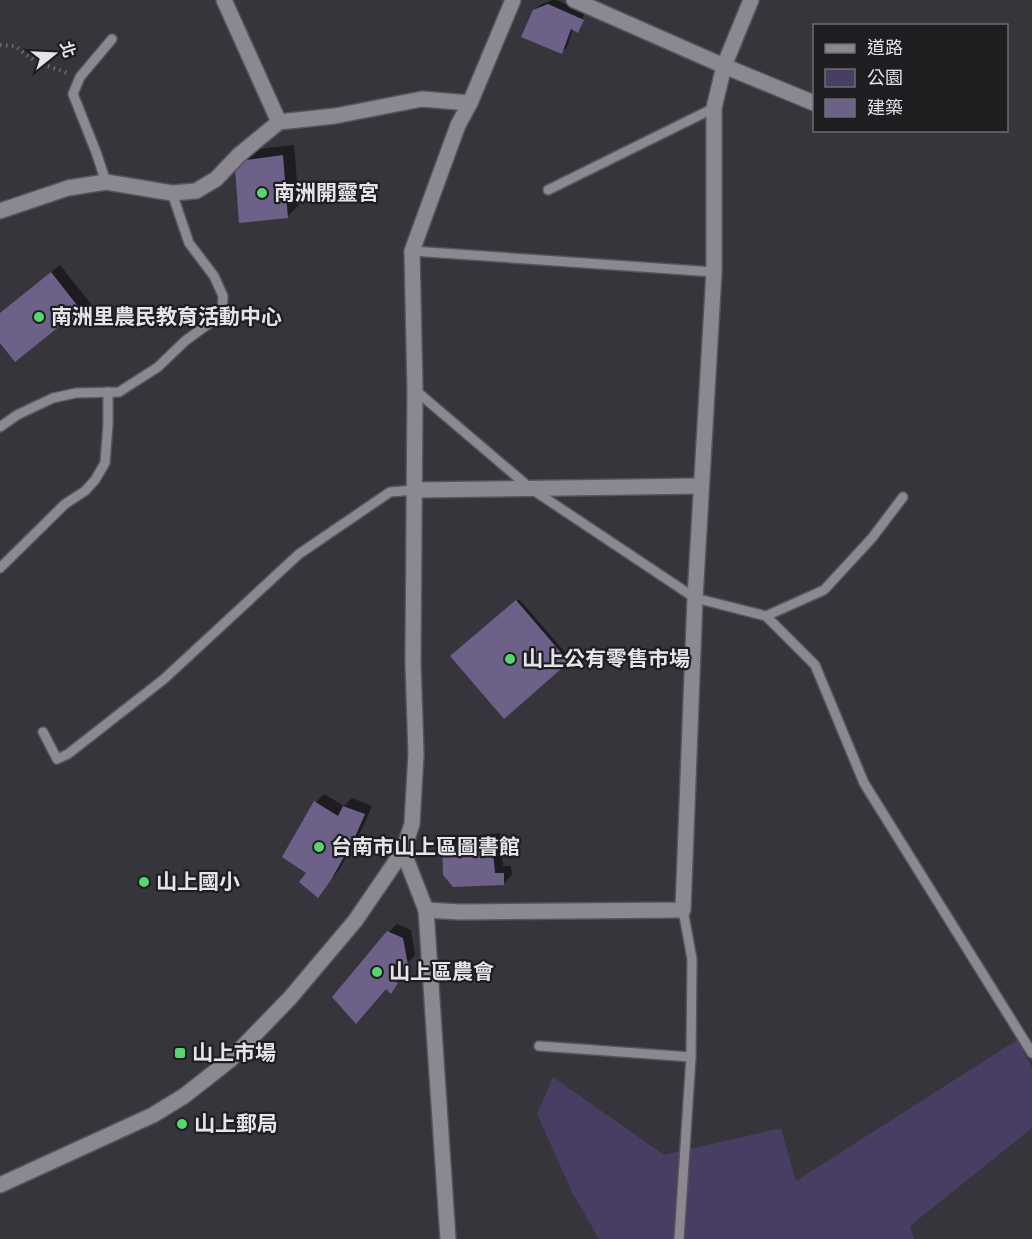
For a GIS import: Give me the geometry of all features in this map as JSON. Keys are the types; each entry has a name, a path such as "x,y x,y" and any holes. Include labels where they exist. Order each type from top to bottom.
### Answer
{"street":[{"path":"224,0 279,122"},
{"path":"2,1180 153,1115 184,1096 230,1060 290,998 355,921 403,851 412,824 416,754 413,663 415,390 412,251 458,124 470,102 513,0"},
{"path":"574,0 813,103"},
{"path":"426,910 472,912 683,910 700,486 714,272 714,108 724,66 751,0"},
{"path":"0,211 68,188 106,182 172,194 196,191 216,179 239,155 279,122 335,116 422,99 470,102"},
{"path":"414,490 700,486"},
{"path":"403,851 426,910 448,1239"}],"lane":[{"path":"106,182 73,94 80,77 112,39"},
{"path":"548,190 714,108"},
{"path":"0,427 16,415 53,398 76,393 119,392 158,367 185,341 222,314 223,296 214,276 189,243 172,194"},
{"path":"412,251 714,272"},
{"path":"415,390 530,489 695,598 766,616 815,665 864,783 1032,1053"},
{"path":"0,568 65,504 95,480 105,463 108,392"},
{"path":"43,732 57,759 68,754 164,680 299,554 390,492 414,490"},
{"path":"766,616 824,590 872,538 903,496"},
{"path":"679,1239 691,1057 692,958 683,910"},
{"path":"538,1046 691,1057"}],"path":[{"path":"0,45 15,46 36,62 80,77"}],"green space":[{"path":"1017,1040 1032,1067 1032,1128 910,1226 914,1239 599,1239 572,1192 537,1114 553,1077 664,1155 781,1128 796,1181"}],"building":[{"path":"548,4 584,20 578,33 571,29 562,54 521,37 533,10"},
{"name":"南洲開靈宮","path":"283,155 288,218 239,223 235,168 246,160"},
{"name":"南洲里農民教育活動中心","path":"51,272 84,314 69,325 66,321 15,362 0,343 0,313"},
{"name":"山上公有零售市場","path":"516,600 569,662 504,719 450,656"},
{"name":"台南市山上區圖書館","path":"314,801 338,816 343,806 365,814 331,880 318,898 299,882 306,873 282,857"},
{"path":"492,840 495,873 504,873 504,885 453,887 443,875 442,846"},
{"name":"山上區農會","path":"387,931 403,938 408,965 393,980 398,983 391,994 386,989 356,1024 332,997"}],"place":[{"name":"南洲開靈宮","path":"262,193"},
{"name":"南洲里農民教育活動中心","path":"39,317"},
{"name":"山上公有零售市場","path":"510,659"},
{"name":"台南市山上區圖書館","path":"319,847"},
{"name":"山上國小","path":"144,882"},
{"name":"山上區農會","path":"377,972"},
{"name":"山上市場","path":"180,1053"},
{"name":"山上郵局","path":"182,1124"}]}
